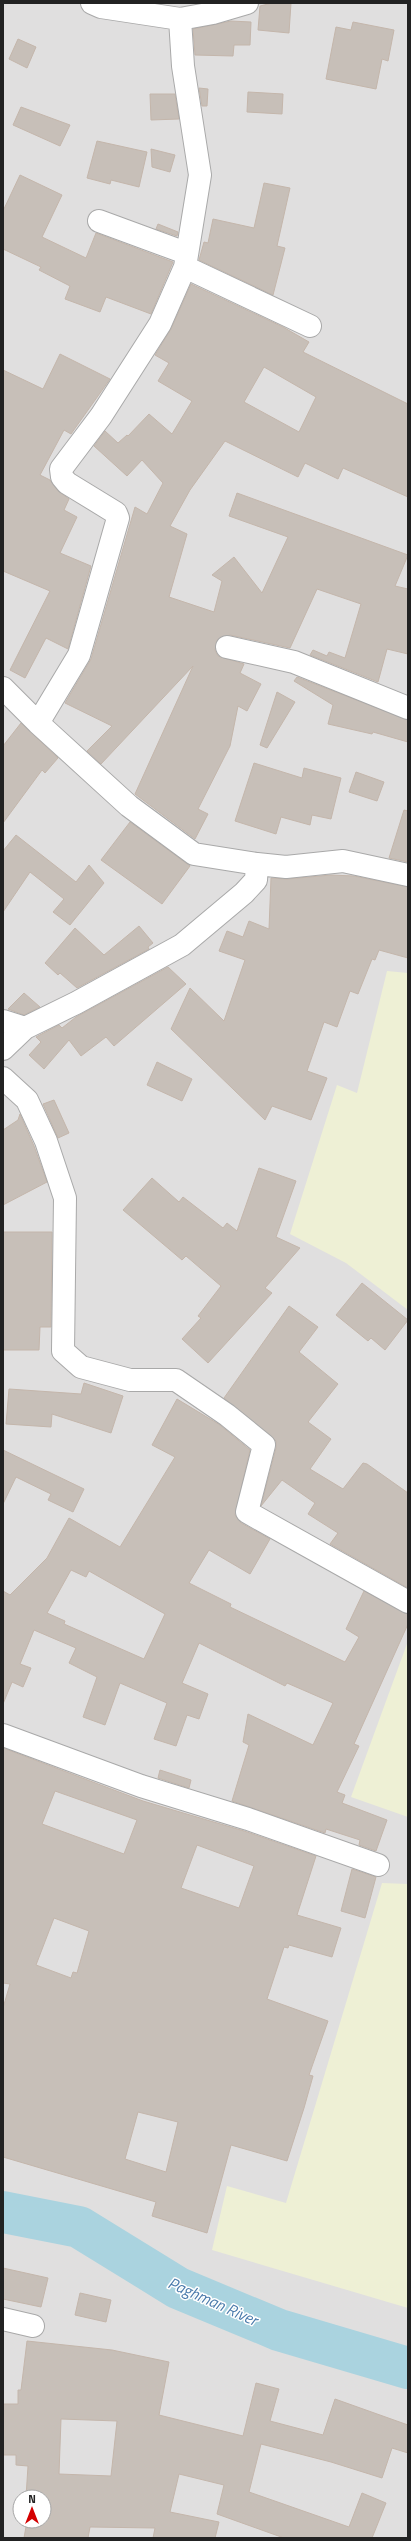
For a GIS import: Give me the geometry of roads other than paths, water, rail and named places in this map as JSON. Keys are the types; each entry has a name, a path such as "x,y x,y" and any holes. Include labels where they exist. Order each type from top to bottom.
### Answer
{"street":[{"path":"92,3 124,11 180,19 213,13 247,3"},
{"path":"38,723 79,655 118,518 116,512 67,483 62,478 61,468 101,416 160,324 186,260 200,175 183,66 180,19"},
{"path":"99,220 186,260 310,326"},
{"path":"227,647 294,662 408,708"},
{"path":"3,688 38,723 129,806 194,854 286,867 343,861 408,876"},
{"path":"3,1048 25,1028 82,1000 182,945 244,893 256,880 257,864"},
{"path":"3,1021 25,1028"},
{"path":"3,1078 28,1100 46,1140 65,1198 63,1351 81,1367 130,1380 176,1380 227,1415 264,1445 247,1512 408,1602"},
{"path":"3,1735 141,1786 248,1819 378,1866"},
{"path":"3,2319 33,2326"}],"waterway":[{"name":"Paghman River","path":"3,2212 79,2227 178,2288 279,2330 408,2368"}]}
